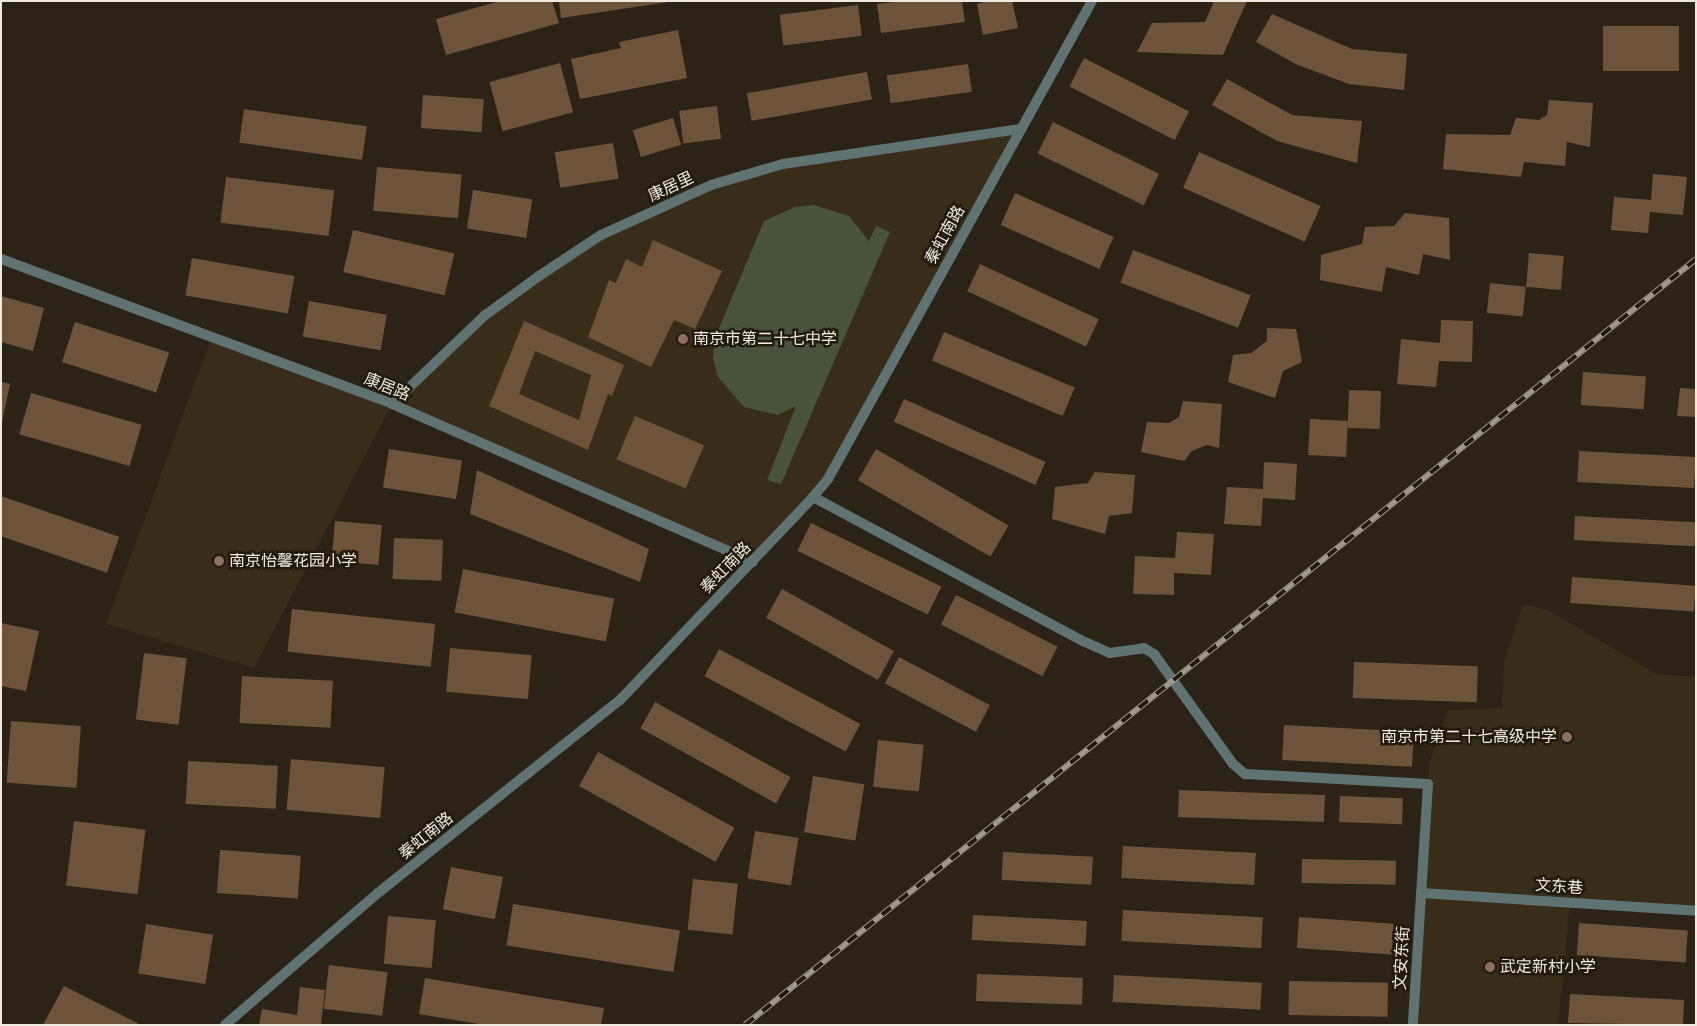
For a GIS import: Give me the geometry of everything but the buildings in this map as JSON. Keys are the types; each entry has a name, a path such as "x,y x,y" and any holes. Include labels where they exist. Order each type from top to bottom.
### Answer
{"street":[{"name":"秦虹南路","path":"225,1025 378,893 620,700 754,562 813,497 828,479 1092,1"},
{"name":"康居里","path":"392,404 484,316 539,276 601,235 711,185 783,164 1021,129"},
{"name":"康居路","path":"1,259 392,404 754,562"},
{"name":"文安东街","path":"813,497 1085,642 1110,653 1144,648 1154,654 1233,764 1245,774 1428,784 1413,1025"},
{"name":"文东巷","path":"1421,892 1696,911"}],"shaded area":[{"name":"南京市第二十七中学","path":"1021,129 828,479 753,562 392,404 484,316 603,235 711,185 783,164"},
{"name":"南京怡馨花园小学","path":"212,336 392,404 254,668 106,624"},
{"name":"南京市第二十七高级中学","path":"1523,605 1546,609 1657,674 1696,677 1696,911 1570,902 1558,1025 1413,1025 1429,764 1448,710 1502,708 1504,663"}],"green space":[{"path":"814,205 849,216 869,241 876,226 890,232 781,484 767,480 796,406 778,415 744,407 718,377 713,358 715,338 764,221 795,207"}],"railway":[{"path":"745,1025 1696,259"}],"place":[{"name":"南京市第二十七中学","path":"683,339"},
{"name":"南京怡馨花园小学","path":"219,561"},
{"name":"南京市第二十七高级中学","path":"1567,737"},
{"name":"武定新村小学","path":"1490,967"}]}
